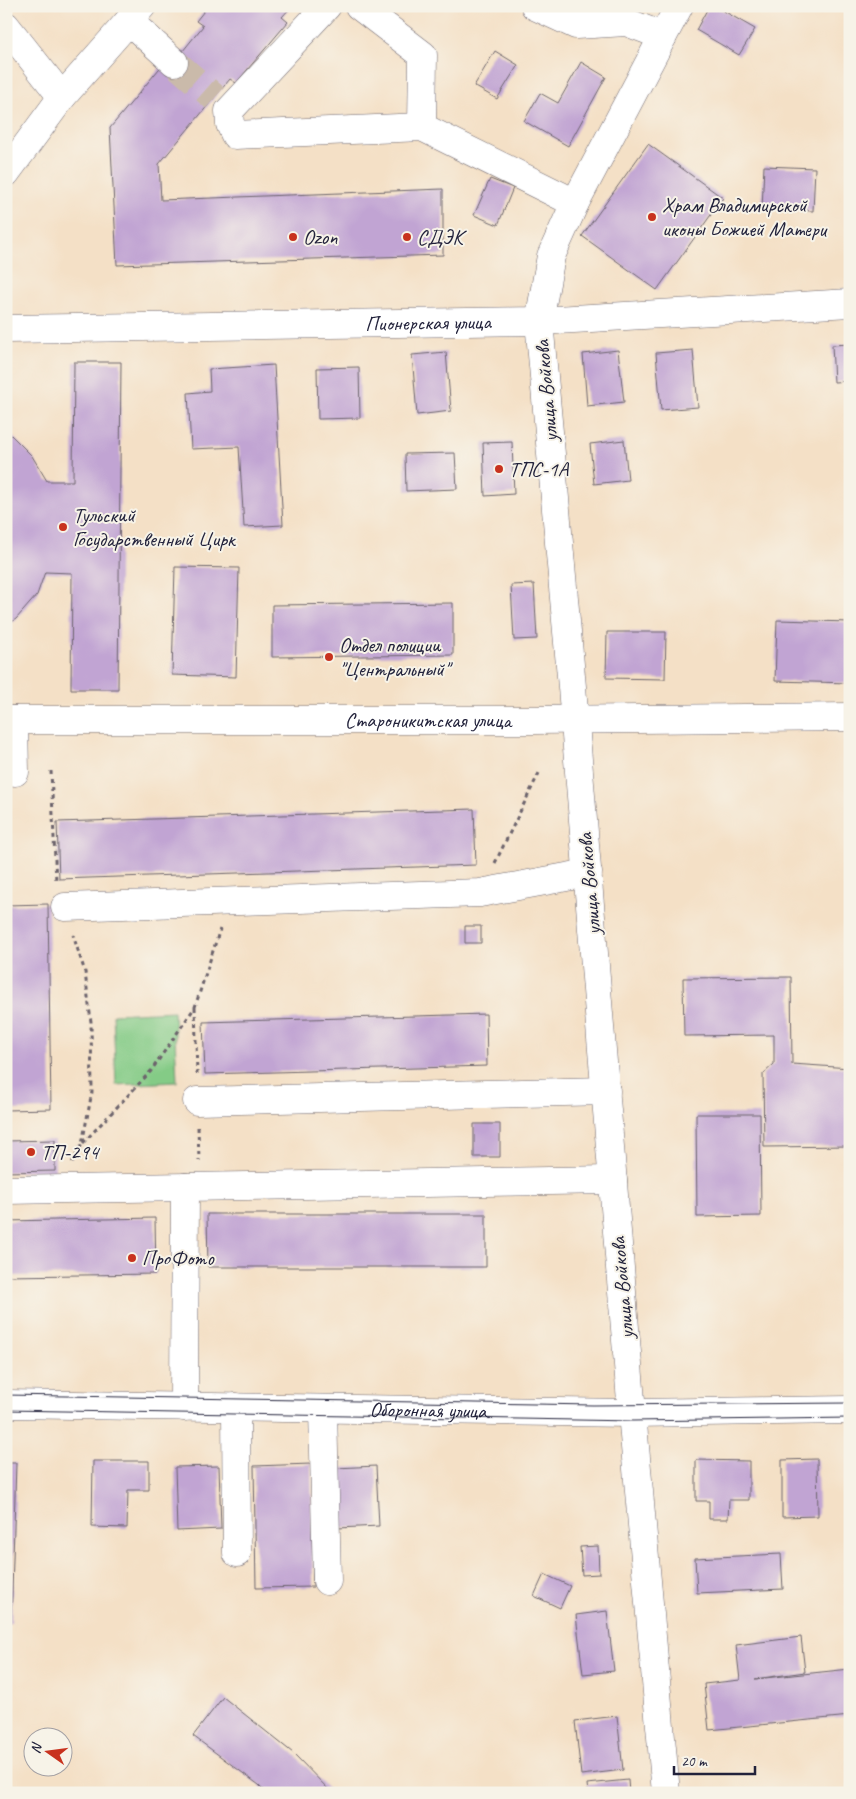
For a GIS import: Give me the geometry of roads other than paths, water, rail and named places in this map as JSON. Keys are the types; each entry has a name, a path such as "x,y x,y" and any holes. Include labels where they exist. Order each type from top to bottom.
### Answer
{"street":[{"path":"327,6 222,104 235,135 422,127 574,203"},
{"path":"359,6 422,55 422,127"},
{"path":"535,6 576,25 626,22 663,36"},
{"name":"улица Войкова","path":"666,1793 632,1413 575,719 539,320 551,256 574,203 679,6"},
{"path":"6,172 62,96 135,14 174,62"},
{"path":"6,26 62,96"},
{"name":"Пионерская улица","path":"6,329 539,320 850,303"},
{"name":"Староникитская улица","path":"10,720 850,717"},
{"path":"10,720 15,772"},
{"path":"65,907 480,893 588,873"},
{"path":"197,1101 606,1091"},
{"path":"6,1190 613,1180"},
{"path":"184,1407 185,1187"},
{"name":"Оборонная улица","path":"6,1404 632,1413 850,1410"},
{"path":"236,1407 237,1553"},
{"path":"323,1408 326,1581"}],"tunnel":[{"path":"174,62 215,98"}],"tram line":[{"path":"6,1395 593,1405 850,1403"},
{"path":"6,1410 633,1421 850,1418"}],"place":[{"name":"Храм Владимирской иконы Божией Матери","path":"652,217"},
{"name":"Ozon","path":"293,237"},
{"name":"СДЭК","path":"407,237"},
{"name":"ТПС-1А","path":"499,469"},
{"name":"Тульский Государственный Цирк","path":"63,527"},
{"name":"Отдел полиции \"Центральный\"","path":"329,657"},
{"name":"ТП-294","path":"31,1152"},
{"name":"ПроФото","path":"132,1258"}]}
